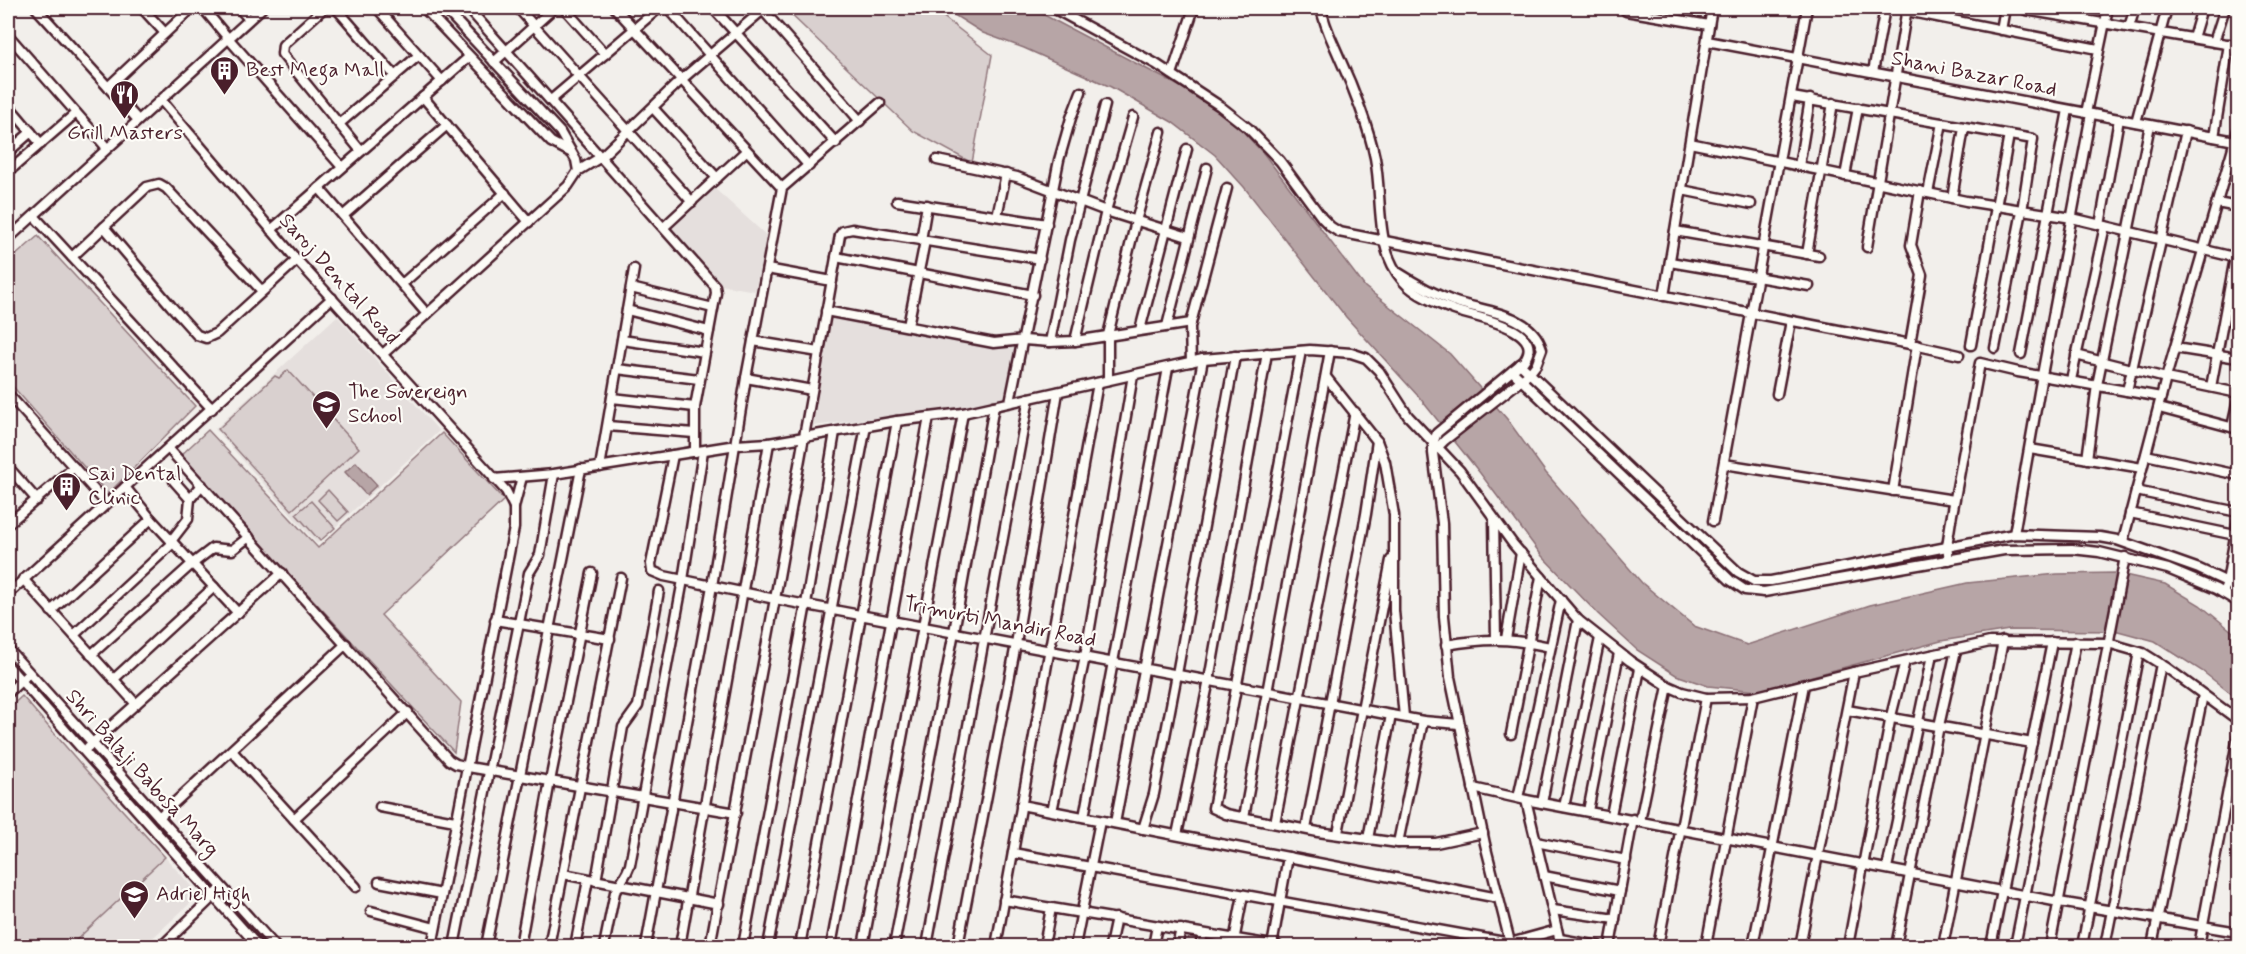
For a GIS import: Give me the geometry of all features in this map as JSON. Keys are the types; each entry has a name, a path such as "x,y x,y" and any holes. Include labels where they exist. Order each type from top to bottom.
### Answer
{"street":[{"path":"142,8 165,33"},
{"path":"108,87 192,8"},
{"path":"203,8 342,167"},
{"path":"239,8 249,19"},
{"path":"8,239 262,8"},
{"path":"307,8 314,16"},
{"path":"324,8 283,45 282,54 361,151"},
{"path":"336,8 395,76"},
{"path":"377,8 442,81"},
{"path":"424,8 551,142 571,152"},
{"path":"444,8 560,132 576,160 578,171"},
{"path":"468,8 508,50 715,286 695,407 694,433 699,451 683,580 630,865 618,885 604,946"},
{"path":"518,8 692,202"},
{"path":"494,62 554,8"},
{"path":"564,8 605,54"},
{"path":"615,8 782,188"},
{"path":"551,100 659,8"},
{"path":"668,8 809,166"},
{"path":"713,8 836,143"},
{"path":"382,354 568,186 578,171 601,157 681,80 763,8 860,121"},
{"path":"1053,8 1172,74 1220,106 1263,142 1331,227 1339,232 1959,356"},
{"path":"1172,74 1194,8"},
{"path":"1322,8 1324,22 1345,71 1375,157 1384,242 1389,259 1403,282 1430,300 1467,315 1501,323 1519,334 1528,346 1528,356 1520,364 1437,433 1434,448 1442,524 1446,645 1459,724 1510,945"},
{"path":"1664,296 1712,8"},
{"path":"1713,521 1807,8"},
{"path":"1873,72 1885,8"},
{"path":"2001,30 2005,8"},
{"path":"2014,534 2072,218 2098,49 2108,8"},
{"path":"2128,27 2135,8"},
{"path":"2136,122 2167,8"},
{"path":"2193,38 2202,8"},
{"path":"2214,42 2225,8"},
{"path":"40,9 138,120"},
{"path":"1867,247 1907,9 2098,49"},
{"path":"2026,10 2236,45 2214,137"},
{"path":"1626,11 1709,25"},
{"path":"8,35 108,148"},
{"name":"Shani Bazar Road","path":"1707,41 2235,141"},
{"path":"339,124 419,55"},
{"path":"271,230 469,57"},
{"path":"1010,402 1065,134 1081,92"},
{"path":"423,97 529,222"},
{"path":"1792,97 2033,139 2022,211 1995,348"},
{"path":"1799,166 1810,99"},
{"name":"Saroj Dental Road","path":"161,100 297,260 510,496 514,507"},
{"path":"646,946 712,586 746,378 782,188 880,103"},
{"path":"1807,254 1833,104"},
{"path":"8,105 41,144"},
{"path":"1050,342 1079,201 1106,105"},
{"path":"653,108 717,178"},
{"path":"1845,176 1858,108"},
{"path":"2021,354 2068,110"},
{"path":"8,172 76,112"},
{"path":"1075,341 1106,211 1133,117"},
{"path":"2071,381 2103,226 2118,119"},
{"path":"1893,491 1922,275 1911,245 1942,123"},
{"path":"344,215 447,125"},
{"path":"2087,459 2097,386 2150,125"},
{"path":"1952,198 1964,128"},
{"path":"2123,542 2166,378 2238,130"},
{"path":"2127,391 2186,131"},
{"path":"8,153 31,132"},
{"path":"1108,380 1108,335 1161,132"},
{"path":"1971,345 2009,135"},
{"path":"1690,143 1997,207 2072,218 2237,258 2211,387"},
{"path":"1140,330 1187,149"},
{"path":"664,227 746,151"},
{"path":"937,160 1006,174 1106,211 1188,237"},
{"path":"2229,161 2238,163"},
{"path":"1167,326 1207,168"},
{"path":"996,216 1006,174"},
{"path":"72,257 147,187 159,184 166,188 262,291"},
{"path":"319,188 427,314"},
{"path":"1191,362 1191,323 1227,188"},
{"path":"1682,190 1751,204"},
{"path":"402,284 505,193"},
{"path":"897,201 1047,224"},
{"path":"2217,202 2238,207"},
{"path":"908,326 927,205"},
{"path":"34,216 212,409"},
{"path":"104,227 171,306 202,337 211,337 217,333 297,260"},
{"path":"710,946 840,235 847,230 1040,259"},
{"path":"1675,231 1819,256"},
{"path":"836,256 1033,295"},
{"path":"1670,262 1809,286"},
{"path":"600,467 634,269"},
{"path":"766,269 832,281"},
{"path":"1396,270 1452,301 1515,320 1536,335 1542,349 1536,365 1529,374 1434,448"},
{"path":"631,288 713,308"},
{"path":"8,594 332,298"},
{"path":"2227,304 2238,307"},
{"path":"627,310 709,331"},
{"path":"826,311 982,342 1075,341 1191,323"},
{"path":"1776,394 1791,321"},
{"path":"622,340 705,352"},
{"path":"753,341 819,352"},
{"path":"2175,348 2238,358"},
{"path":"1301,351 1213,808 1216,811 1318,832 1398,843 1436,843 1483,833"},
{"path":"1244,817 1330,351"},
{"path":"494,479 554,474 736,445 963,413 1203,359 1267,353 1330,351 1366,358 1379,371 1408,416 1434,448 1460,471 1521,553 1578,620 1640,669 1682,692 1706,698 1753,697 1854,672 2003,641 2076,642 2109,638 2161,664 2238,720"},
{"path":"1176,835 1209,680 1267,353"},
{"path":"2076,355 2166,378 2238,393"},
{"path":"1143,829 1154,794 1235,356"},
{"path":"1115,824 1203,359"},
{"path":"1949,560 1947,546 1954,500 1980,363 2161,397"},
{"path":"1520,364 1747,578 1754,581 1771,581 1894,559 1947,546 2014,534 2100,537 2123,542 2227,582 2238,590"},
{"path":"1084,817 1168,368"},
{"path":"617,369 699,379"},
{"path":"1512,371 1721,571 1745,590 1764,592 2004,550 2081,549 2125,557 2168,569 2238,602"},
{"path":"1052,811 1085,657 1133,375"},
{"path":"1326,377 1381,449 1394,515 1394,611 1404,717"},
{"path":"746,378 812,390"},
{"path":"996,946 1098,382"},
{"path":"958,946 1016,644 1058,392"},
{"path":"8,394 106,503"},
{"path":"612,398 695,407"},
{"path":"927,946 1029,398"},
{"path":"2159,408 2235,428 2238,400"},
{"path":"894,946 954,632 994,406"},
{"path":"1275,823 1355,412"},
{"path":"863,946 963,413"},
{"path":"831,946 929,417"},
{"path":"800,946 897,421"},
{"path":"608,426 694,433"},
{"path":"768,946 866,426"},
{"path":"743,946 835,432"},
{"path":"1306,829 1366,514 1377,441"},
{"path":"680,946 769,442"},
{"path":"168,448 449,760 466,766 519,776 736,813"},
{"path":"2030,449 2142,468"},
{"path":"2146,454 2238,475"},
{"name":"Trimurti Mandir Road","path":"673,455 651,568 656,573 775,599 1299,698 1423,721 1459,724"},
{"path":"1724,464 1954,500"},
{"path":"8,467 37,500"},
{"path":"8,524 74,467"},
{"path":"486,946 581,469"},
{"path":"454,946 529,573 540,555 554,474"},
{"path":"432,946 514,528 514,507 522,477"},
{"path":"174,481 190,499"},
{"path":"74,636 172,542 188,519 190,499 202,485"},
{"path":"125,487 151,519 238,613"},
{"path":"2136,491 2238,512"},
{"path":"2130,513 2235,535"},
{"path":"1494,518 1496,639"},
{"path":"51,611 151,519"},
{"path":"2223,593 2238,520"},
{"path":"92,655 192,564 213,548 232,550 249,537"},
{"path":"1338,833 1395,537"},
{"path":"1506,639 1521,553"},
{"path":"2050,946 2125,557"},
{"path":"83,752 282,573"},
{"path":"520,946 550,781 592,573"},
{"path":"1511,735 1541,577"},
{"path":"549,946 621,578"},
{"path":"23,579 136,704"},
{"path":"114,679 214,587"},
{"path":"575,946 592,880 623,727 628,718 634,715 638,706 659,591"},
{"path":"1560,600 1522,799 1536,842 1561,943 1599,946"},
{"path":"495,620 610,639"},
{"path":"1542,803 1578,620"},
{"path":"1564,807 1600,638"},
{"path":"1446,645 1506,639 1550,647"},
{"path":"1943,946 2003,641"},
{"path":"1990,946 2052,642"},
{"path":"2015,946 2076,642"},
{"path":"159,817 346,644"},
{"name":"Shri Balaji Babosa Marg","path":"8,649 275,946"},
{"path":"1896,946 1956,650"},
{"path":"2082,946 2139,652"},
{"path":"1588,811 1619,653"},
{"path":"1887,868 1932,655"},
{"path":"1848,946 1891,718 1905,661"},
{"path":"2105,946 2161,664"},
{"name":"Shri Balaji Babosa Marg","path":"8,666 256,946"},
{"path":"1611,815 1640,669"},
{"path":"1800,946 1854,672"},
{"path":"8,693 29,673"},
{"path":"1753,946 1804,685"},
{"path":"1610,946 1626,860 1668,686"},
{"path":"2152,946 2204,694"},
{"path":"1706,946 1753,697"},
{"path":"1658,946 1706,698"},
{"path":"1847,710 2032,743"},
{"path":"294,819 408,712"},
{"path":"1368,838 1391,715"},
{"path":"1398,843 1423,721"},
{"path":"2199,946 2238,736"},
{"path":"232,751 356,887"},
{"path":"1473,788 2059,902 2238,932"},
{"path":"1021,805 1498,898"},
{"path":"380,807 455,821"},
{"path":"1075,946 1100,821"},
{"path":"1536,842 1626,860"},
{"path":"1013,853 1510,945 1557,930"},
{"path":"1004,900 1181,929 1233,943 1274,946 1288,857"},
{"path":"563,874 719,904"},
{"path":"1544,876 1620,891"},
{"path":"379,882 442,894"},
{"path":"162,946 173,943 222,888"},
{"path":"1233,943 1243,895"},
{"path":"1044,946 1051,908"},
{"path":"1553,910 1615,919"},
{"path":"371,911 435,928"},
{"path":"1110,946 1116,918"},
{"path":"1154,946 1158,926"},
{"path":"1177,946 1181,929"},
{"path":"1200,946 1203,934"}],"shaded area":[{"path":"784,8 932,8 992,55 972,163 913,131"},
{"path":"943,8 1031,8 1198,96 1235,123 1264,154 1365,287 1450,354 1507,419 1546,473 1642,583 1694,626 1747,645 1870,605 1967,583 2057,574 2116,573 2165,584 2200,605 2238,636 2238,699 2202,671 2155,641 2118,631 2009,630 1941,641 1757,691 1708,686 1676,675 1637,650 1598,614 1542,556 1419,397 1346,317 1244,187 1215,155 1172,122 1111,87 1024,48 983,33"},
{"path":"714,188 767,236 755,291 716,284 668,230"},
{"path":"38,236 195,406 108,494 8,381 8,262"},
{"path":"832,312 1016,348 1003,401 813,426"},
{"name":"The Sovereign School","path":"337,316 439,431 317,544 215,429"},
{"path":"288,370 359,448 292,510 218,429 275,376 279,378"},
{"path":"208,430 318,548 442,433 504,500 381,615 461,702 454,752 180,456"},
{"path":"356,462 377,485 366,495 345,472"},
{"path":"328,490 348,512 338,521 318,500"},
{"path":"311,501 335,528 320,541 296,514"},
{"path":"22,696 165,857 72,944 74,946 8,946 8,709"},
{"name":"Adriel High","path":"165,857 199,895 144,946 74,946 72,944"}],"place":[{"name":"Best Mega Mall","path":"225,96"},
{"name":"Grill Masters","path":"125,120"},
{"name":"The Sovereign School","path":"327,430"},
{"name":"Sai Dental Clinic","path":"67,512"},
{"name":"Adriel High","path":"135,920"}]}
